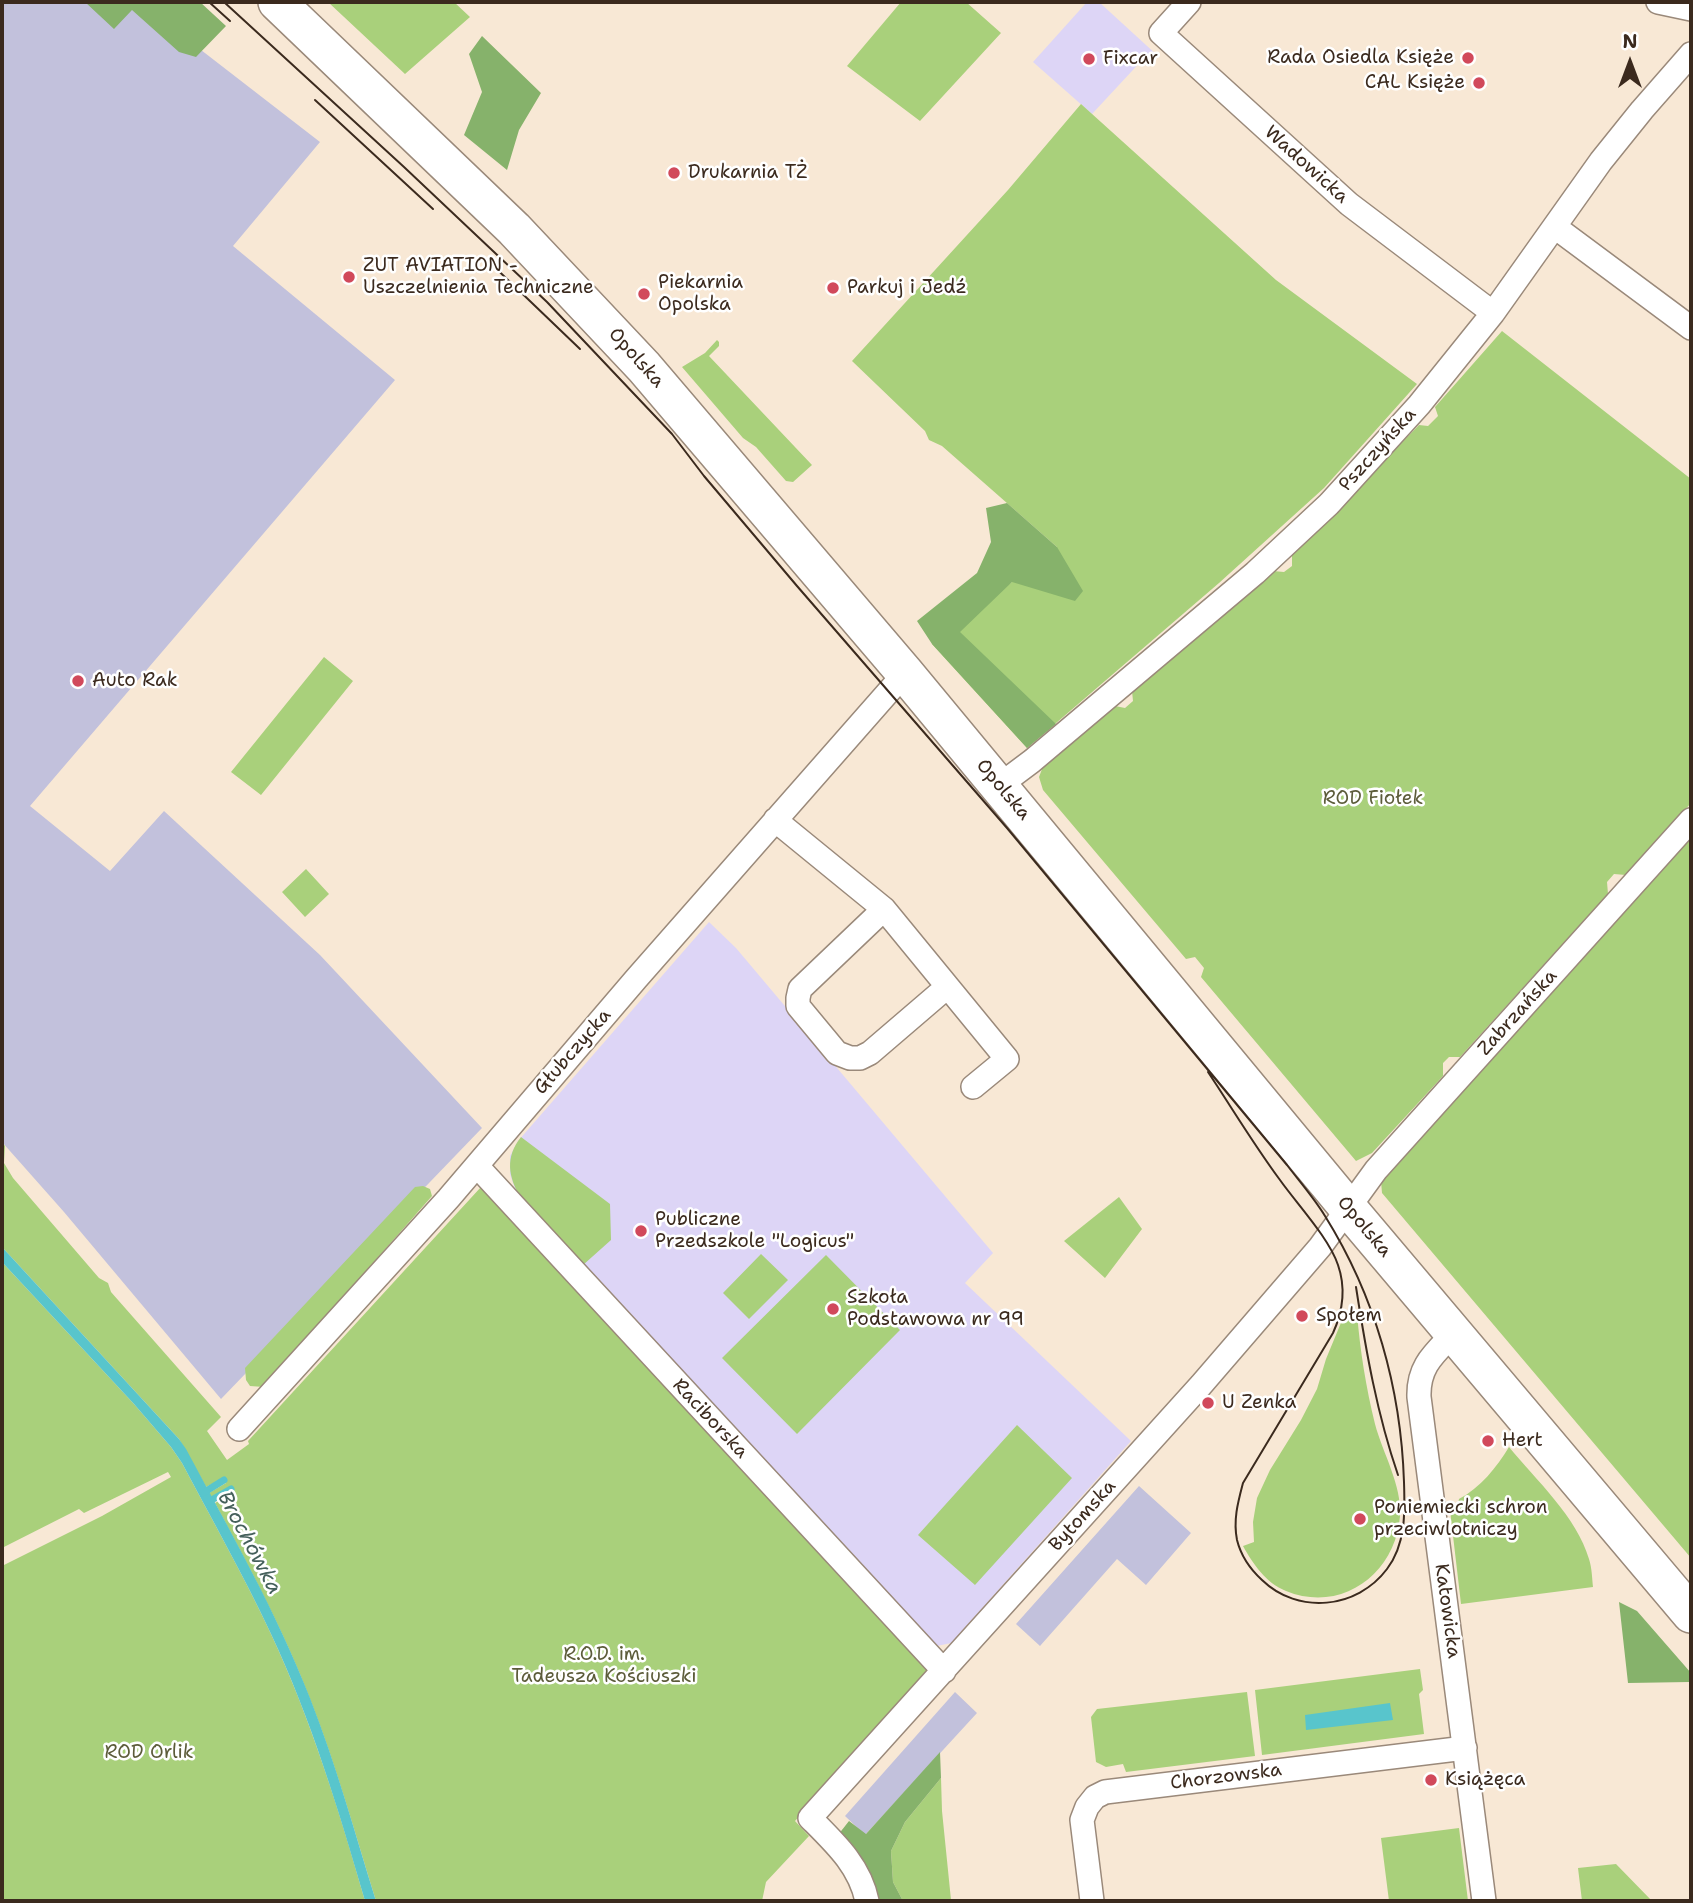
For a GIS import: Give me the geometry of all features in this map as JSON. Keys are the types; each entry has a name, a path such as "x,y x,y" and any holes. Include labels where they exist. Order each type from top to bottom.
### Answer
{"main road":[{"name":"Opolska","path":"277,2 514,229 645,366 1000,785 1348,1208 1691,1614"}],"street":[{"name":"Wadowicka","path":"1189,2 1161,33 1349,204 1493,313"},
{"path":"1658,2 1691,9"},
{"name":"Pszczyńska","path":"1000,785 1255,573 1329,504 1419,405 1493,313 1609,151 1691,54"},
{"path":"1555,227 1691,328"},
{"name":"Głubczycka","path":"239,1429 477,1166 636,979 905,673"},
{"path":"775,820 884,909 1007,1059 974,1087"},
{"name":"Zabrzańska","path":"1348,1208 1376,1170 1691,820"},
{"path":"884,909 800,989 797,998 805,1014 837,1053 850,1058 860,1058 870,1053 947,987"},
{"name":"Raciborska","path":"477,1166 944,1671"},
{"name":"Bytomska","path":"867,1901 864,1888 844,1853 810,1818 1201,1385 1320,1247 1348,1208"},
{"name":"Katowicka","path":"1454,1333 1429,1359 1418,1384 1484,1901"},
{"name":"Chorzowska","path":"1093,1901 1082,1820 1095,1797 1105,1792 1465,1748"}],"shaded area":[{"path":"2,2 139,2 320,142 233,246 395,380 30,806 110,871 164,811 320,955 482,1128 221,1399 2,1142"},
{"name":"Fixcar","path":"1087,2 1099,2 1158,56 1145,57 1092,114 1033,62"},
{"name":"Szkoła Podstawowa nr 99","path":"709,922 736,948 993,1253 965,1283 1131,1441 951,1643 937,1646 931,1642 515,1189 510,1174 510,1156 518,1141"},
{"path":"1139,1486 1191,1533 1146,1585 1117,1559 1040,1646 1016,1624"},
{"path":"955,1692 977,1713 865,1835 845,1816"}],"green space":[{"path":"85,2 200,2 226,26 196,57 179,52 132,10 114,29"},
{"path":"328,2 454,2 470,17 405,74"},
{"path":"901,2 966,2 1001,33 920,121 847,66"},
{"path":"482,36 541,93 519,130 507,170 464,135 482,92 469,54"},
{"path":"1081,104 1276,280 1417,384 1324,488 1219,583 1027,748 932,644 1057,547 942,446 929,440 925,431 852,361 1008,190"},
{"name":"ROD Fiołek","path":"1502,331 1691,479 1691,803 1626,875 1614,874 1607,882 1608,894 1460,1057 1449,1057 1443,1063 1443,1076 1372,1153 1356,1161 1201,977 1204,968 1195,957 1186,959 1043,790 1039,777 1044,764 1115,706 1125,708 1133,701 1132,691 1273,571 1284,572 1292,566 1292,555 1419,425 1428,426 1438,416 1435,407"},
{"path":"717,340 719,346 709,356 812,465 793,482 786,481 756,447 743,438 682,367 705,353"},
{"path":"1007,503 1057,547 1083,591 1075,601 1012,582 960,632 1056,724 1027,748 932,644 917,621 977,573 991,542 986,508"},
{"path":"324,657 353,681 261,795 231,772"},
{"path":"1691,833 1691,1558 1382,1193 1381,1181"},
{"path":"306,869 329,894 305,917 282,892"},
{"path":"521,1137 610,1204 611,1240 583,1265 521,1198 513,1182 510,1167 512,1152"},
{"name":"R.O.D. im. Tadeusza Kościuszki","path":"2,1142 5,1146 4,1163 13,1178 99,1278 108,1283 111,1292 221,1417 207,1431 227,1460 249,1444 248,1441 481,1187 929,1671 795,1821 809,1836 766,1882 762,1901 376,1901 337,1774 300,1674 266,1600 215,1503 233,1493 229,1487 211,1497 209,1493 226,1483 224,1478 206,1487 179,1439 2,1247"},
{"path":"415,1187 430,1189 432,1196 264,1387 250,1386 246,1380 245,1368"},
{"path":"1119,1197 1142,1229 1105,1278 1064,1241"},
{"path":"761,1254 788,1280 749,1319 723,1293"},
{"path":"826,1255 900,1330 797,1434 722,1358"},
{"name":"ROD Orlik","path":"2,1262 134,1404 182,1463 250,1591 299,1698 365,1901 2,1901 2,1566 102,1516 171,1477 168,1472 84,1513 79,1509 2,1548"},
{"path":"1345,1313 1357,1313 1369,1397 1378,1435 1395,1481 1400,1516 1396,1537 1377,1571 1362,1584 1346,1592 1327,1597 1307,1597 1286,1591 1272,1583 1256,1566 1243,1546 1254,1542 1253,1522 1257,1498 1270,1470 1317,1389"},
{"path":"1017,1425 1072,1478 975,1585 918,1535"},
{"path":"1509,1447 1555,1500 1575,1528 1589,1559 1593,1587 1461,1604 1450,1510 1457,1509 1459,1499 1487,1476"},
{"path":"1619,1602 1637,1611 1691,1673 1691,1690 1689,1682 1628,1683"},
{"path":"1420,1669 1423,1690 1419,1694 1424,1734 1262,1755 1255,1690"},
{"path":"1247,1692 1255,1756 1126,1772 1123,1764 1106,1767 1096,1762 1091,1717 1097,1709"},
{"path":"940,1752 941,1778 905,1822 891,1851 893,1882 903,1901 875,1901 838,1835 849,1821 866,1834"},
{"path":"941,1778 951,1900 903,1901 893,1882 891,1851 905,1822"},
{"path":"1459,1828 1468,1901 1389,1901 1381,1838"},
{"path":"1616,1864 1652,1901 1582,1901 1578,1868"}],"water":[{"path":"2,1247 186,1449 252,1572 297,1666 328,1748 376,1901 365,1901 323,1766 299,1699 271,1634 182,1463 134,1404 2,1262"},
{"path":"1390,1703 1393,1720 1306,1730 1305,1715"}],"waterway":[{"name":"Brochówka","path":"203,1493 224,1480"},
{"name":"Brochówka","path":"208,1502 231,1489"}],"tram line":[{"path":"209,2 230,21"},
{"path":"224,2 547,302 672,434 797,586 1007,828 1316,1203 1343,1247 1371,1311 1391,1378 1402,1447 1404,1516 1398,1549 1387,1569 1374,1582 1360,1593 1344,1599 1327,1603 1309,1602 1292,1599 1276,1591 1250,1567 1237,1540 1236,1518 1243,1483 1333,1333 1343,1291 1338,1265 1328,1244 1270,1167 1208,1072"},
{"path":"315,100 433,209"},
{"path":"484,257 580,349"},
{"path":"1356,1287 1373,1382 1398,1475"}],"place":[{"name":"Rada Osiedla Księże","path":"1468,58"},
{"name":"Fixcar","path":"1089,59"},
{"name":"CAL Księże","path":"1479,83"},
{"name":"Drukarnia TŻ","path":"674,173"},
{"name":"ZUT AVIATION - Uszczelnienia Techniczne","path":"349,277"},
{"name":"Parkuj i Jedź","path":"833,288"},
{"name":"Piekarnia Opolska","path":"644,294"},
{"name":"Auto Rak","path":"78,681"},
{"name":"Publiczne Przedszkole \"Logicus\"","path":"641,1231"},
{"name":"Szkoła Podstawowa nr 99","path":"833,1309"},
{"name":"Społem","path":"1302,1316"},
{"name":"U Zenka","path":"1208,1403"},
{"name":"Hert","path":"1488,1441"},
{"name":"Poniemiecki schron przeciwlotniczy","path":"1360,1519"},
{"name":"Książęca","path":"1431,1780"}]}
